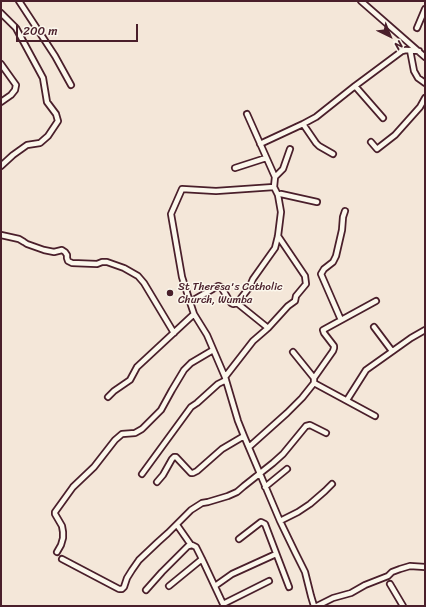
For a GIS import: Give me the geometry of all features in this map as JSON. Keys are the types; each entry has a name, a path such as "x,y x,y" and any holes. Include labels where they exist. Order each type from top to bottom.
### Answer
{"street":[{"path":"19,1 55,56 71,85"},
{"path":"361,1 425,56"},
{"path":"417,28 425,10"},
{"path":"1,13 16,28 44,78 47,102 56,114 58,121 48,136 40,143 27,145 1,166"},
{"path":"410,50 414,71 418,78 425,83"},
{"path":"260,144 303,124 316,116 402,51 419,51"},
{"path":"1,64 16,85 15,90 11,95 1,102"},
{"path":"355,86 383,118"},
{"path":"371,142 377,149 395,135 420,107 425,98"},
{"path":"190,302 220,286 231,304 237,303 249,288 253,279 275,248 281,212 278,195 274,187 275,177 247,114"},
{"path":"303,124 319,146 334,154"},
{"path":"275,177 282,169 290,149"},
{"path":"235,168 266,158"},
{"path":"274,187 216,191 182,189 171,214 182,277 194,314 207,335 226,379 238,421 280,521 305,572 311,596 316,606 333,598 356,591 365,585 388,576 392,572 400,569 410,566 424,568"},
{"path":"278,195 281,194 316,202"},
{"path":"341,320 320,274 333,262 336,256 345,211"},
{"path":"1,235 19,240 44,250 54,252 62,250 67,255 68,261 72,263 97,264 107,262 124,268 138,276 144,283 174,333"},
{"path":"142,474 191,406 197,403 218,384 226,379 253,341 294,301 296,296 306,284 305,276 278,236"},
{"path":"249,447 302,398 333,351 334,346 323,330 376,301"},
{"path":"237,303 268,328"},
{"path":"108,397 130,380 137,367 194,314"},
{"path":"374,328 392,351"},
{"path":"347,400 366,370 425,330"},
{"path":"57,552 61,545 63,532 62,526 55,512 72,487 94,467 115,440 122,434 135,433 142,429 161,410 184,370 191,363 213,350"},
{"path":"293,352 314,381 375,416"},
{"path":"62,559 122,590 127,578 139,560 191,510 200,504 237,492 283,454 306,426 310,425 326,433"},
{"path":"157,482 174,457 176,457 191,473 193,473 222,449 244,436"},
{"path":"265,487 287,469"},
{"path":"280,521 310,504 332,484"},
{"path":"239,539 261,522 265,524 289,587"},
{"path":"177,525 191,545 196,547 224,605 269,581"},
{"path":"146,590 188,546 191,545"},
{"path":"215,586 232,574 276,554"},
{"path":"169,586 202,559"},
{"path":"390,584 403,606"}],"place":[{"name":"St Theresa's Catholic Church, Wumba","path":"170,293"}]}
